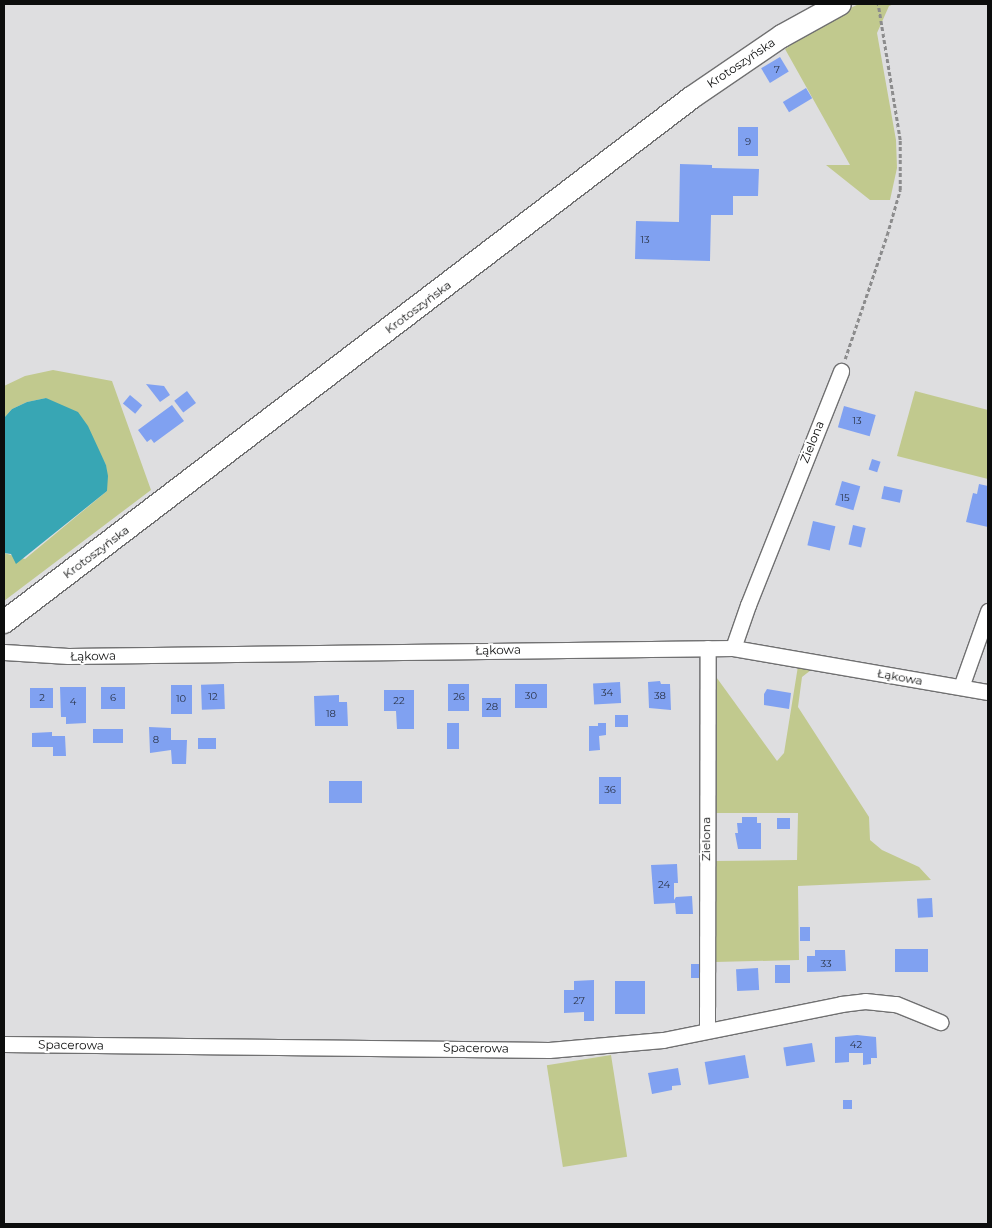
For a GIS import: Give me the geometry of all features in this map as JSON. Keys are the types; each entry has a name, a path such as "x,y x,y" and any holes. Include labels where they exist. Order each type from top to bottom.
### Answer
{"street":[{"name":"Krotoszyńska","path":"4,622 691,98 775,40 840,4"},
{"name":"Zielona","path":"733,648 748,605 841,371"},
{"path":"961,687 988,611"},
{"name":"Zielona","path":"707,1030 708,648"},
{"name":"Łąkowa","path":"4,652 68,656 733,648 988,692"},
{"name":"Spacerowa","path":"4,1044 549,1050 663,1040 841,1004 864,1002 896,1004 940,1022"}],"path":[{"path":"841,371 888,235 900,190 900,140 878,4"}],"green space":[{"path":"859,4 894,4 889,6 877,33 896,140 897,168 890,200 870,200 826,165 850,165 785,49 837,14"},
{"path":"53,370 112,381 151,490 4,601 4,553 25,559 107,491 106,465 96,446 46,398 27,402 12,409 4,418 4,386 25,376"},
{"path":"915,391 988,410 988,479 897,456"},
{"path":"798,666 811,670 802,677 798,707 869,817 870,840 882,850 919,867 931,880 798,886 799,960 715,962 714,861 797,860 798,813 713,813 714,674 777,761 784,753"},
{"path":"611,1055 627,1157 563,1167 547,1065"}],"water":[{"path":"46,398 78,412 88,426 106,465 108,476 107,491 16,564 11,554 4,553 4,418 12,409 27,402"}],"building":[{"path":"780,57 789,72 770,83 761,68"},
{"path":"806,88 812,98 789,112 783,102"},
{"path":"738,127 758,127 758,156 738,156"},
{"path":"680,164 712,165 712,168 759,169 758,196 733,196 733,215 711,215 710,261 635,259 636,221 679,222"},
{"path":"146,384 164,386 170,395 160,402"},
{"path":"187,391 196,403 183,413 174,401"},
{"path":"130,395 142,405 135,414 123,403"},
{"path":"172,405 184,421 154,443 151,439 147,442 138,430"},
{"path":"844,406 876,415 870,436 838,427"},
{"path":"872,459 881,462 877,472 869,469"},
{"path":"842,481 860,486 853,510 835,505"},
{"path":"979,484 988,486 988,527 966,522 973,493 977,494"},
{"path":"884,486 903,490 900,503 881,499"},
{"path":"813,521 835,526 830,551 807,545"},
{"path":"853,525 866,528 861,547 849,544"},
{"path":"660,681 661,684 670,684 671,710 649,708 648,682"},
{"path":"620,682 621,703 594,704 593,683"},
{"path":"224,684 225,709 202,710 201,685"},
{"path":"448,684 469,684 469,711 448,711"},
{"path":"515,684 547,684 547,708 515,708"},
{"path":"171,685 192,685 192,714 171,714"},
{"path":"60,687 86,687 86,723 66,724 66,717 61,717"},
{"path":"101,687 125,687 125,709 101,709"},
{"path":"30,688 53,688 53,708 30,708"},
{"path":"767,689 791,693 789,709 764,705 764,694"},
{"path":"384,690 414,690 414,729 397,729 396,711 384,711"},
{"path":"339,695 339,702 347,702 348,726 315,726 314,696"},
{"path":"482,698 501,698 501,717 482,717"},
{"path":"615,715 628,715 628,727 615,727"},
{"path":"447,723 459,723 459,749 447,749"},
{"path":"598,723 606,723 606,735 599,736 600,750 589,751 589,726 598,726"},
{"path":"149,727 171,728 171,740 187,740 186,764 172,764 171,750 150,753"},
{"path":"93,729 123,729 123,743 93,743"},
{"path":"52,732 52,736 65,736 66,756 53,756 53,747 32,747 32,733"},
{"path":"198,738 216,738 216,749 198,749"},
{"path":"599,777 621,777 621,804 599,804"},
{"path":"329,781 362,781 362,803 329,803"},
{"path":"742,817 757,817 757,823 761,823 761,849 738,849 735,833 738,833 737,823 742,823"},
{"path":"777,818 790,818 790,829 777,829"},
{"path":"677,864 678,883 674,883 674,900 676,897 692,896 693,914 676,914 675,903 654,904 651,865"},
{"path":"932,898 933,917 918,918 917,899"},
{"path":"800,927 810,927 810,941 800,941"},
{"path":"895,949 928,949 928,972 895,972"},
{"path":"815,950 845,950 846,971 807,972 807,956 815,956"},
{"path":"691,964 701,964 701,978 691,978"},
{"path":"775,965 790,965 790,983 775,983"},
{"path":"758,968 759,990 737,991 736,969"},
{"path":"594,980 594,1021 584,1021 584,1012 564,1013 564,990 574,990 574,981"},
{"path":"615,981 645,981 645,1014 615,1014"},
{"path":"857,1035 876,1037 877,1058 871,1058 871,1064 863,1065 863,1053 849,1053 849,1062 835,1063 835,1037"},
{"path":"812,1043 815,1062 786,1066 783,1048"},
{"path":"745,1055 749,1078 709,1085 705,1062"},
{"path":"678,1068 681,1085 672,1086 672,1090 652,1094 648,1073"},
{"path":"843,1100 852,1100 852,1109 843,1109"}]}
